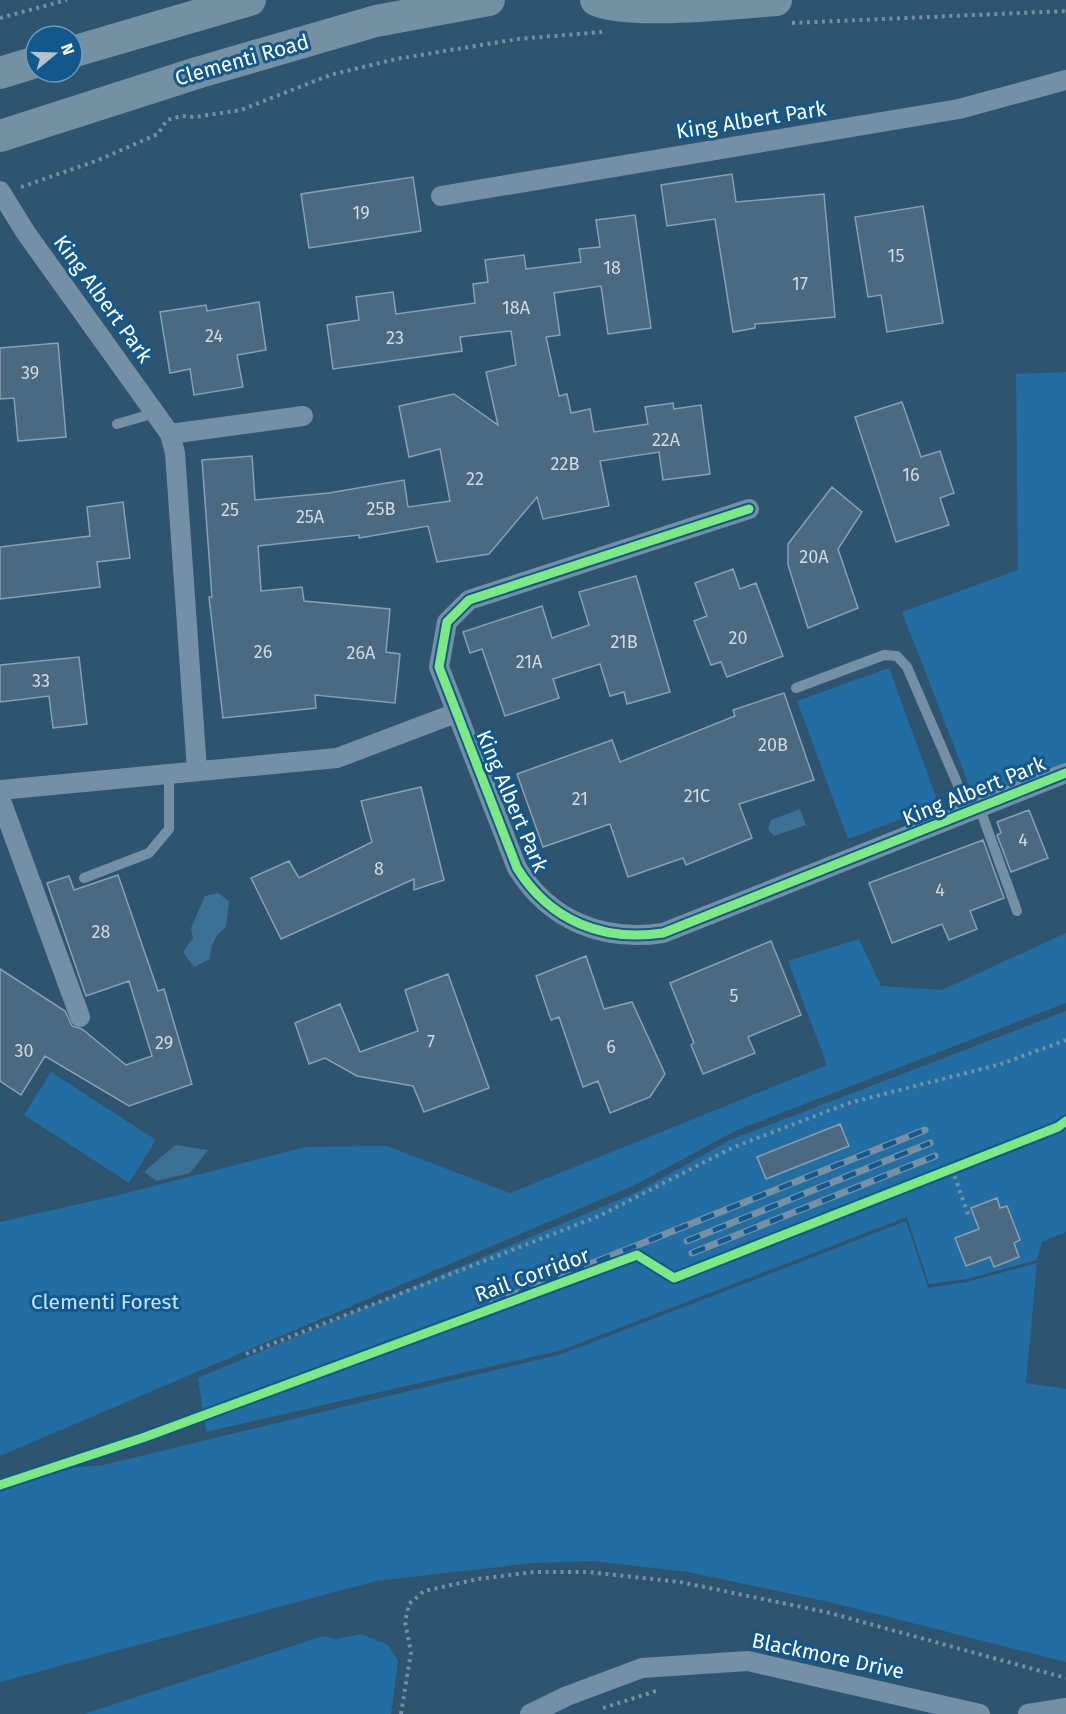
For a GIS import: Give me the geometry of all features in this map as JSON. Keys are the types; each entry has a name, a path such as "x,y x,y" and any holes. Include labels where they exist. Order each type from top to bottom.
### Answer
{"main road":[{"path":"84,48 250,0"},
{"name":"Clementi Road","path":"0,136 200,72 376,21 489,0"},
{"path":"596,0 614,6 698,5 783,11"},
{"path":"0,73 24,66"}],"street":[{"name":"King Albert Park","path":"441,196 960,109 1066,80"},
{"name":"King Albert Park","path":"1,192 26,233 170,434 175,453 197,770"},
{"path":"170,434 303,416"},
{"name":"King Albert Park","path":"749,509 469,600 447,622 439,667 517,868 530,889 566,917 586,927 614,936 637,937 663,933 1066,773"},
{"name":"King Albert Park","path":"0,790 169,772 337,758 456,713"},
{"path":"0,798 80,1017"},
{"name":"Blackmore Drive","path":"530,1714 567,1696 642,1668 748,1660 980,1714"},
{"path":"1028,1714 1066,1708"}],"lane":[{"path":"117,424 155,413"},
{"path":"796,688 884,655 897,656 907,667 975,811 1017,911"},
{"path":"84,878 149,853 169,829 169,772"}],"path":[{"path":"0,18 67,0"},
{"path":"783,11 1066,11"},
{"path":"1,192 96,161 158,134 167,120 181,116 195,117 241,110 330,75 396,59 518,39 607,31"},
{"path":"246,1354 598,1216 734,1147 849,1103 1001,1064 1066,1040"},
{"path":"941,1173 963,1164"},
{"path":"952,1169 969,1217"},
{"path":"401,1714 411,1652 405,1622 409,1604 424,1591 431,1589 477,1579 534,1572 588,1572 680,1582 826,1612 1066,1678"},
{"path":"595,1711 666,1689"}],"green space":[{"path":"1066,372 1066,763 976,803 902,612 1018,570 1016,374"},
{"path":"889,668 939,805 848,839 797,701"},
{"name":"Clementi Forest","path":"1066,933 1066,1003 735,1131 635,1185 0,1456 0,1222 119,1195 306,1147 387,1146 510,1193 827,1065 788,961 859,939 881,986 942,990"},
{"path":"1066,1011 1066,1232 1042,1242 1037,1260 967,1279 929,1284 907,1217 562,1350 206,1432 198,1378 637,1192 730,1140"},
{"path":"51,1072 156,1140 129,1183 24,1115"},
{"path":"906,1221 928,1288 967,1282 1037,1263 1026,1383 1066,1389 1066,1662 829,1602 688,1572 593,1561 533,1563 376,1581 0,1682 0,1490 73,1468 103,1465 562,1354"},
{"path":"361,1634 388,1645 398,1661 391,1714 84,1714 323,1636 336,1639"}],"shaded area":[{"path":"800,809 806,825 774,836 768,829 771,820"},
{"path":"218,893 229,901 226,927 214,941 210,959 194,967 183,952 193,938 191,928 205,896"},
{"path":"175,1145 208,1150 190,1173 157,1181 144,1172"}],"building":[{"path":"732,174 736,202 824,194 835,317 755,324 755,328 733,332 715,219 667,226 661,185"},
{"path":"413,177 421,231 309,248 301,194"},
{"path":"923,206 943,323 887,332 881,295 868,297 855,217"},
{"path":"635,215 651,328 608,334 601,286 554,293 560,335 546,337 559,396 567,394 571,413 590,409 594,432 648,424 645,407 673,403 674,409 701,405 710,474 663,480 659,452 600,461 609,506 543,519 537,497 489,554 437,562 428,526 359,538 359,535 258,546 261,591 302,587 304,601 390,609 386,652 400,654 395,703 315,695 316,708 223,718 209,597 212,597 202,460 252,456 255,500 329,493 404,480 408,507 450,501 440,449 409,457 399,406 454,394 498,425 486,372 516,365 511,331 460,337 462,351 333,369 327,325 359,320 356,297 393,292 396,314 475,303 473,284 488,282 485,260 524,255 526,269 581,262 579,249 600,247 596,220"},
{"path":"259,302 266,350 237,355 243,387 194,395 190,369 170,373 160,312 206,305 207,311"},
{"path":"58,343 66,437 18,441 14,398 0,399 0,348"},
{"path":"902,402 921,457 940,451 954,493 940,498 949,525 896,542 855,417"},
{"path":"832,487 862,512 838,549 858,608 808,628 788,565 788,544"},
{"path":"123,502 130,558 97,562 100,587 0,599 0,547 90,536 87,507"},
{"path":"733,569 740,589 756,583 783,656 727,677 721,662 711,665 694,621 707,616 695,583"},
{"path":"636,576 670,692 627,704 624,692 610,696 600,664 553,679 559,698 505,716 482,649 470,653 463,632 542,606 552,638 589,625 579,592"},
{"path":"79,657 87,724 53,728 49,696 0,702 0,665"},
{"path":"784,693 814,780 739,804 752,838 686,865 683,858 628,877 610,824 543,847 517,774 612,740 620,762 735,716 733,710"},
{"path":"421,787 444,880 414,890 414,879 281,939 251,878 289,861 299,878 372,842 361,801"},
{"path":"1029,810 1048,858 1011,872 997,835 1001,833 997,822"},
{"path":"983,840 1004,898 970,911 977,929 949,940 942,924 892,943 869,883"},
{"path":"118,875 158,991 164,989 192,1084 129,1106 45,1056 21,1095 0,1081 0,969 65,1011 72,1026 82,1029 126,1065 152,1056 129,981 86,996 47,883 69,876 74,890"},
{"path":"771,941 801,1015 748,1037 755,1053 703,1074 691,1045 694,1043 670,983"},
{"path":"586,956 604,1009 632,1002 665,1074 650,1097 610,1113 598,1081 583,1087 559,1017 551,1020 536,976"},
{"path":"448,974 489,1088 424,1112 413,1086 357,1076 325,1058 309,1064 295,1023 340,1004 360,1052 418,1031 405,990"},
{"path":"840,1124 849,1146 766,1179 757,1157"},
{"path":"997,1198 1000,1208 1007,1206 1020,1240 1014,1243 1019,1257 994,1267 990,1257 966,1266 955,1238 979,1229 971,1208"}],"railway":[{"path":"493,1303 925,1130"},
{"path":"687,1241 930,1143"},
{"path":"692,1253 935,1156"}],"cycle path":[{"path":"749,509 469,600 447,622 439,667 517,868 545,902 580,924 599,930 641,935 663,933 1066,773"},
{"name":"Rail Corridor","path":"0,1485 145,1437 637,1255 674,1278 1058,1127 1066,1121"}]}
